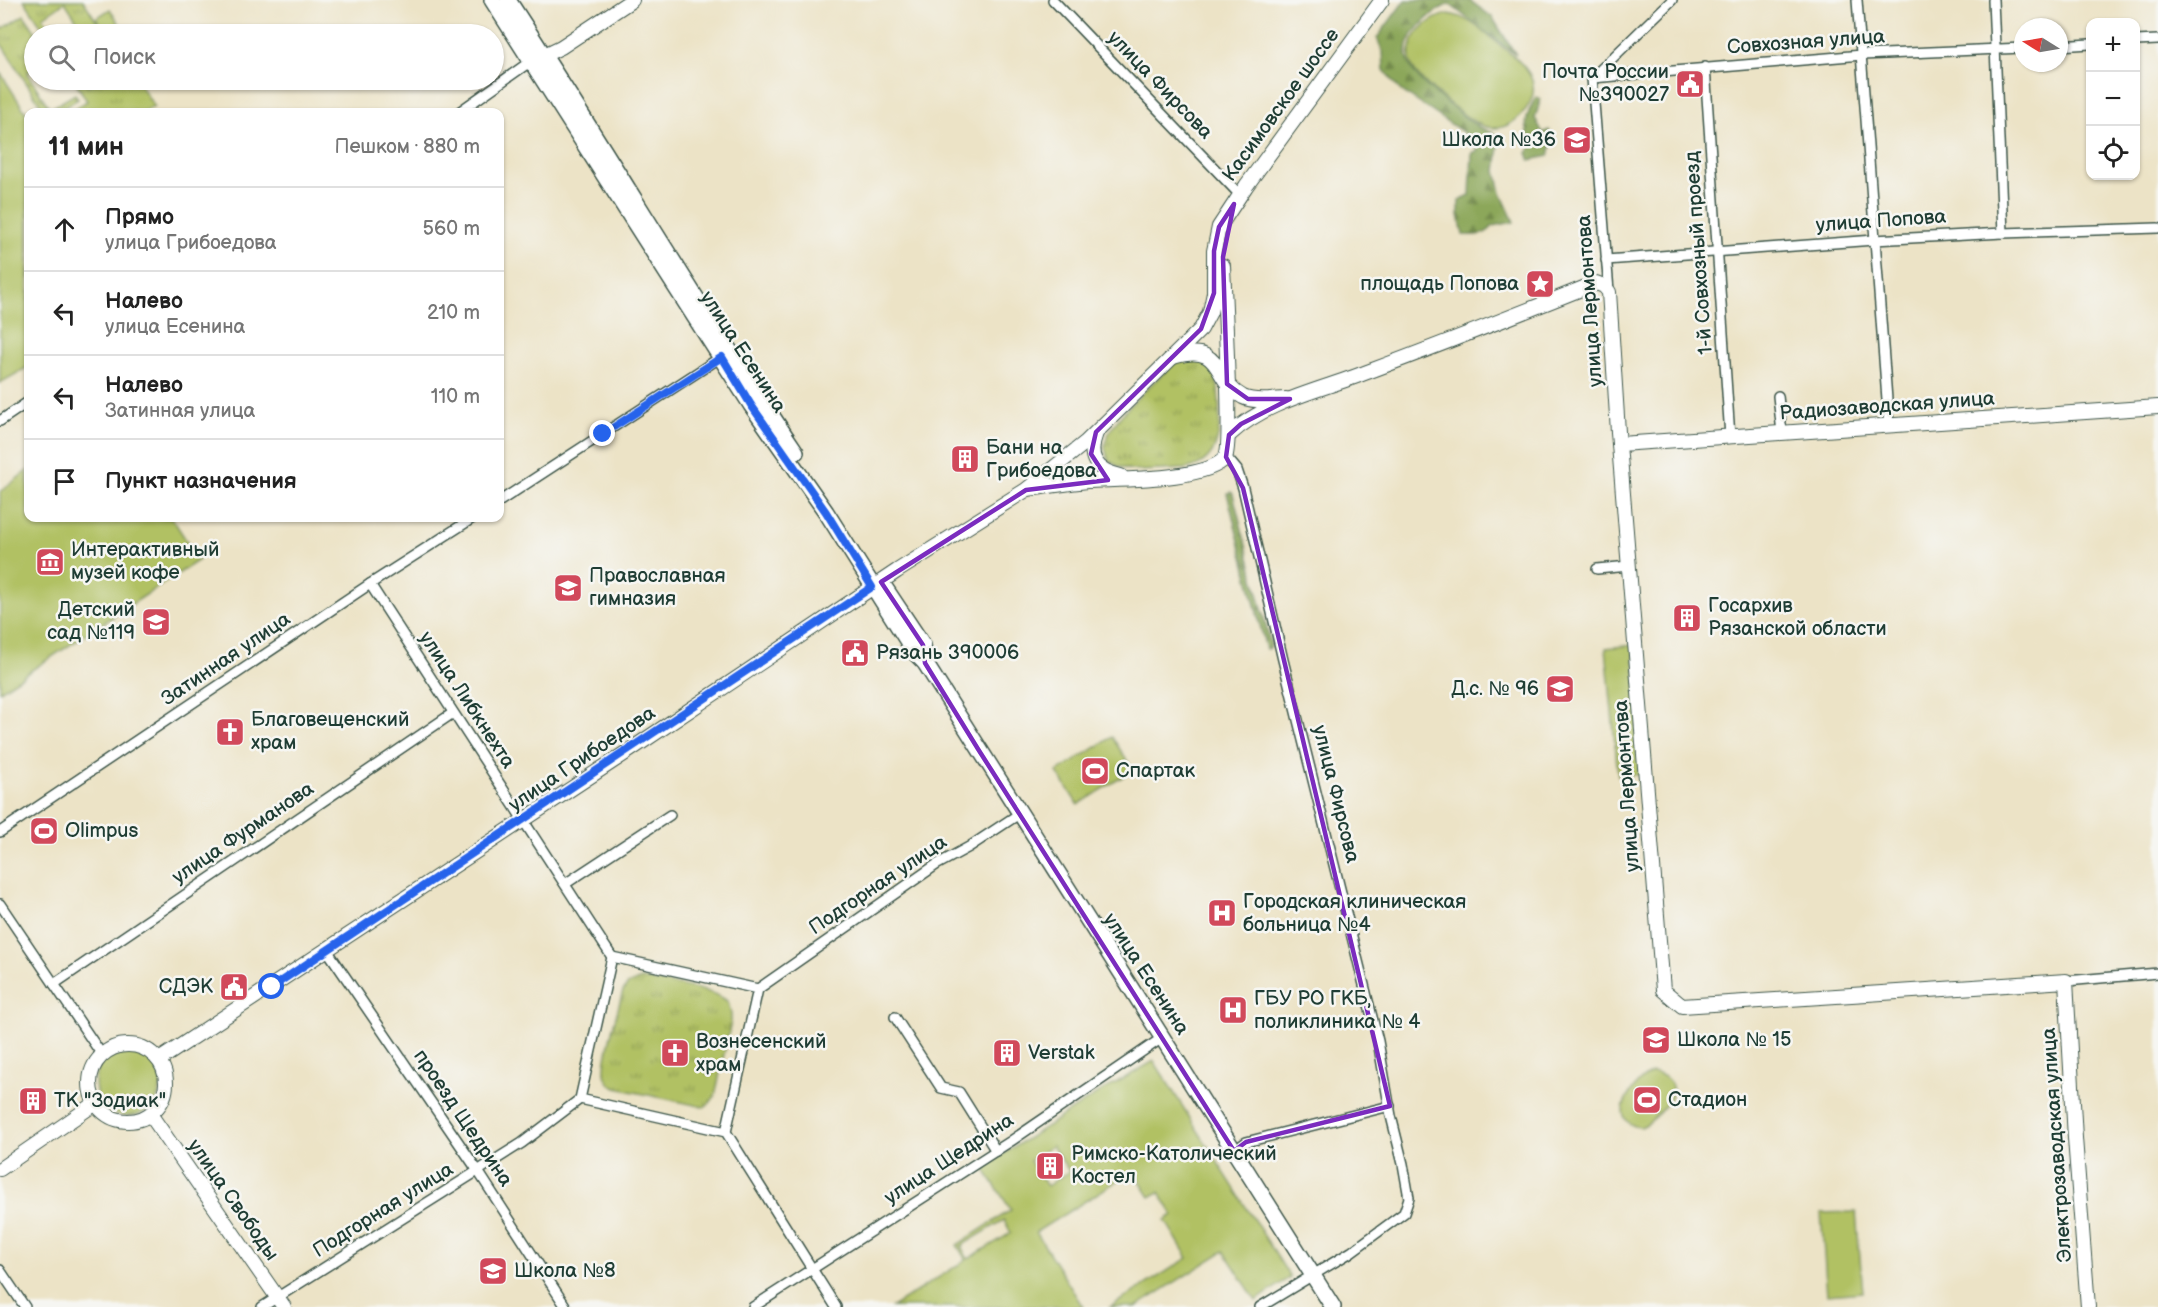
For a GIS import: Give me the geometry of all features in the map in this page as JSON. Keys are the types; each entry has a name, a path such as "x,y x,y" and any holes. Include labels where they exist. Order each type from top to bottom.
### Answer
{"main road":[{"path":"492,0 538,58"},
{"path":"508,0 538,58"},
{"name":"улица Есенина","path":"538,58 726,354 751,405 877,585 915,653 924,663 1333,1307"}],"street":[{"path":"504,81 632,0"},
{"name":"улица Фирсова","path":"1053,0 1237,199"},
{"name":"Касимовское шоссе","path":"1088,448 1096,432 1201,329 1210,312 1214,293 1214,251 1219,227 1237,199 1383,0"},
{"path":"1592,78 1672,0"},
{"path":"1857,0 1889,426"},
{"path":"1993,0 2003,233"},
{"path":"2140,41 2158,40"},
{"path":"2068,45 2086,44"},
{"name":"Совхозная улица","path":"1592,78 1862,55 2014,49"},
{"name":"1-й Совхозный проезд","path":"1705,67 1730,437"},
{"name":"улица Лермонтова","path":"1592,78 1663,990 1682,1006 2158,973"},
{"path":"465,108 491,90"},
{"name":"Касимовское шоссе","path":"1226,457 1229,435 1222,256 1237,199"},
{"name":"улица Попова","path":"1606,260 1874,240 2158,228"},
{"path":"1229,435 1251,417 1290,399 1360,375 1596,284 1609,292"},
{"path":"1171,358 1191,352 1205,355 1217,365 1227,384 1248,399 1290,399"},
{"path":"504,498 726,354"},
{"path":"1778,396 1782,434"},
{"path":"0,421 24,405"},
{"name":"Радиозаводская улица","path":"1620,444 2158,407"},
{"path":"1088,448 1099,466 1109,474 1135,478"},
{"path":"1085,481 1088,448"},
{"path":"1026,490 1088,448"},
{"path":"1026,490 1085,481 1184,475 1214,466 1226,457"},
{"name":"улица Фирсова","path":"1226,457 1237,470 1244,488 1283,660 1374,1024 1409,1198 1404,1213 1351,1252 1260,1307"},
{"name":"улица Грибоедова","path":"159,1060 877,585 1026,490"},
{"name":"Затинная улица","path":"0,832 370,584 467,522"},
{"path":"1597,568 1629,566"},
{"name":"улица Либкнехта","path":"370,584 612,957"},
{"name":"улица Фурманова","path":"54,984 453,713"},
{"name":"Подгорная улица","path":"758,988 936,865 1020,814"},
{"path":"565,884 670,815"},
{"path":"0,904 102,1055"},
{"name":"проезд Щедрина","path":"327,950 478,1171 566,1307"},
{"path":"726,1132 580,1099 612,957 758,988 726,1132 836,1307"},
{"name":"Электрозаводская улица","path":"2067,981 2075,1138 2088,1307"},
{"path":"895,1017 941,1088 958,1092 996,1150"},
{"name":"улица Щедрина","path":"753,1307 996,1150 1162,1038"},
{"path":"125,1045 142,1047 159,1060 164,1069 165,1089 159,1106 150,1114 136,1120 124,1121 113,1118 96,1103 90,1079 94,1066 102,1055 113,1048 125,1045"},
{"name":"Подгорная улица","path":"262,1307 280,1302 522,1143 580,1099"},
{"path":"0,1169 96,1103"},
{"path":"1234,1151 1246,1142 1390,1107"},
{"name":"улица Свободы","path":"150,1114 280,1302"},
{"path":"0,1270 25,1307"}],"highlighted area":[{"path":"1234,204 1223,257 1227,384 1248,399 1290,399 1241,424 1229,435 1226,457 1243,488 1390,1106 1246,1142 1234,1151 978,749 925,663 923,645 881,582 1026,490 1108,480 1091,454 1096,432 1201,329 1214,293 1214,251 1219,227"}],"green space":[{"path":"24,0 83,0 99,24 79,24 65,2 43,17 47,24 40,24"},
{"path":"1405,0 1469,0 1492,17 1516,55 1449,4 1431,15 1416,30 1409,41 1407,51 1408,61 1413,70 1428,87 1475,124 1500,137 1496,171 1501,193 1514,222 1493,226 1480,235 1463,235 1459,200 1470,195 1472,153 1477,151 1479,143 1400,90 1384,70 1383,52 1377,38"},
{"path":"110,9 120,24 100,24 96,18"},
{"path":"1449,14 1462,18 1479,28 1522,64 1533,82 1530,102 1522,114 1510,124 1492,128 1475,122 1456,109 1414,70 1410,60 1410,51 1417,34 1431,21"},
{"path":"24,15 30,24 24,24 24,79 0,42 0,30"},
{"path":"0,72 24,110 24,369 0,383"},
{"path":"31,90 38,90 49,108 42,108"},
{"path":"80,90 144,90 154,106 151,108 76,108 87,101"},
{"path":"75,94 78,99 63,108 52,108"},
{"path":"1536,97 1541,99 1535,118 1543,133 1549,130 1553,138 1549,156 1530,160 1527,153 1532,146 1532,140 1526,124 1528,113"},
{"path":"1183,359 1207,363 1213,368 1216,376 1220,424 1213,451 1199,464 1183,469 1134,470 1122,468 1109,461 1105,447 1113,426 1174,363"},
{"path":"24,473 24,522 175,522 199,560 0,691 0,492"},
{"path":"1231,492 1271,645 1266,649 1227,493"},
{"path":"1633,645 1644,774 1618,776 1606,648"},
{"name":"Спартак","path":"1112,737 1133,770 1078,805 1057,772"},
{"path":"641,979 700,990 721,997 728,1002 731,1022 715,1096 704,1107 616,1088 606,1079 606,1057 623,991 627,985"},
{"path":"121,1050 135,1050 147,1055 156,1064 161,1083 159,1096 152,1107 135,1116 121,1116 109,1111 100,1102 95,1090 95,1076 100,1064 109,1055"},
{"path":"1154,1061 1290,1277 1256,1301 1224,1251 1136,1307 1110,1307 1188,1258 1165,1220 1173,1215 1159,1192 1150,1197 1133,1171 1036,1232 1083,1307 892,1307 966,1260 957,1245 1011,1210 983,1167 1100,1092","holes":["1052,1146 1069,1171 1047,1186 1030,1161","1004,1220 1011,1233 968,1259 961,1246"]},
{"name":"Стадион","path":"1652,1073 1670,1082 1672,1094 1659,1113 1644,1126 1633,1125 1628,1122 1623,1108 1629,1094 1640,1081"},
{"path":"1856,1212 1863,1292 1827,1295 1821,1213"}],"place":[{"name":"Почта России №390027","path":"1690,84"},
{"name":"Школа №36","path":"1577,140"},
{"name":"площадь Попова","path":"1540,284"},
{"name":"Бани на Грибоедова","path":"965,459"},
{"name":"Интерактивный музей кофе","path":"50,562"},
{"name":"Православная гимназия","path":"568,588"},
{"name":"Госархив Рязанской области","path":"1687,618"},
{"name":"Детский сад №119","path":"156,622"},
{"name":"Рязань 390006","path":"855,653"},
{"name":"Д.с. № 96","path":"1560,689"},
{"name":"Благовещенский храм","path":"230,732"},
{"name":"Спартак","path":"1095,771"},
{"name":"Olimpus","path":"44,831"},
{"name":"Городская клиническая больница №4","path":"1222,913"},
{"name":"СДЭК","path":"234,987"},
{"name":"ГБУ РО ГКБ, поликлиника № 4","path":"1233,1010"},
{"name":"Школа № 15","path":"1656,1040"},
{"name":"Вознесенский храм","path":"675,1053"},
{"name":"Verstak","path":"1007,1053"},
{"name":"Стадион","path":"1647,1100"},
{"name":"ТК \"Зодиак\"","path":"33,1101"},
{"name":"Римско-Католический Костел","path":"1050,1166"},
{"name":"Школа №8","path":"493,1271"}],"route":[{"path":"272,987 872,587 826,512 751,405 722,357 603,434"}]}
